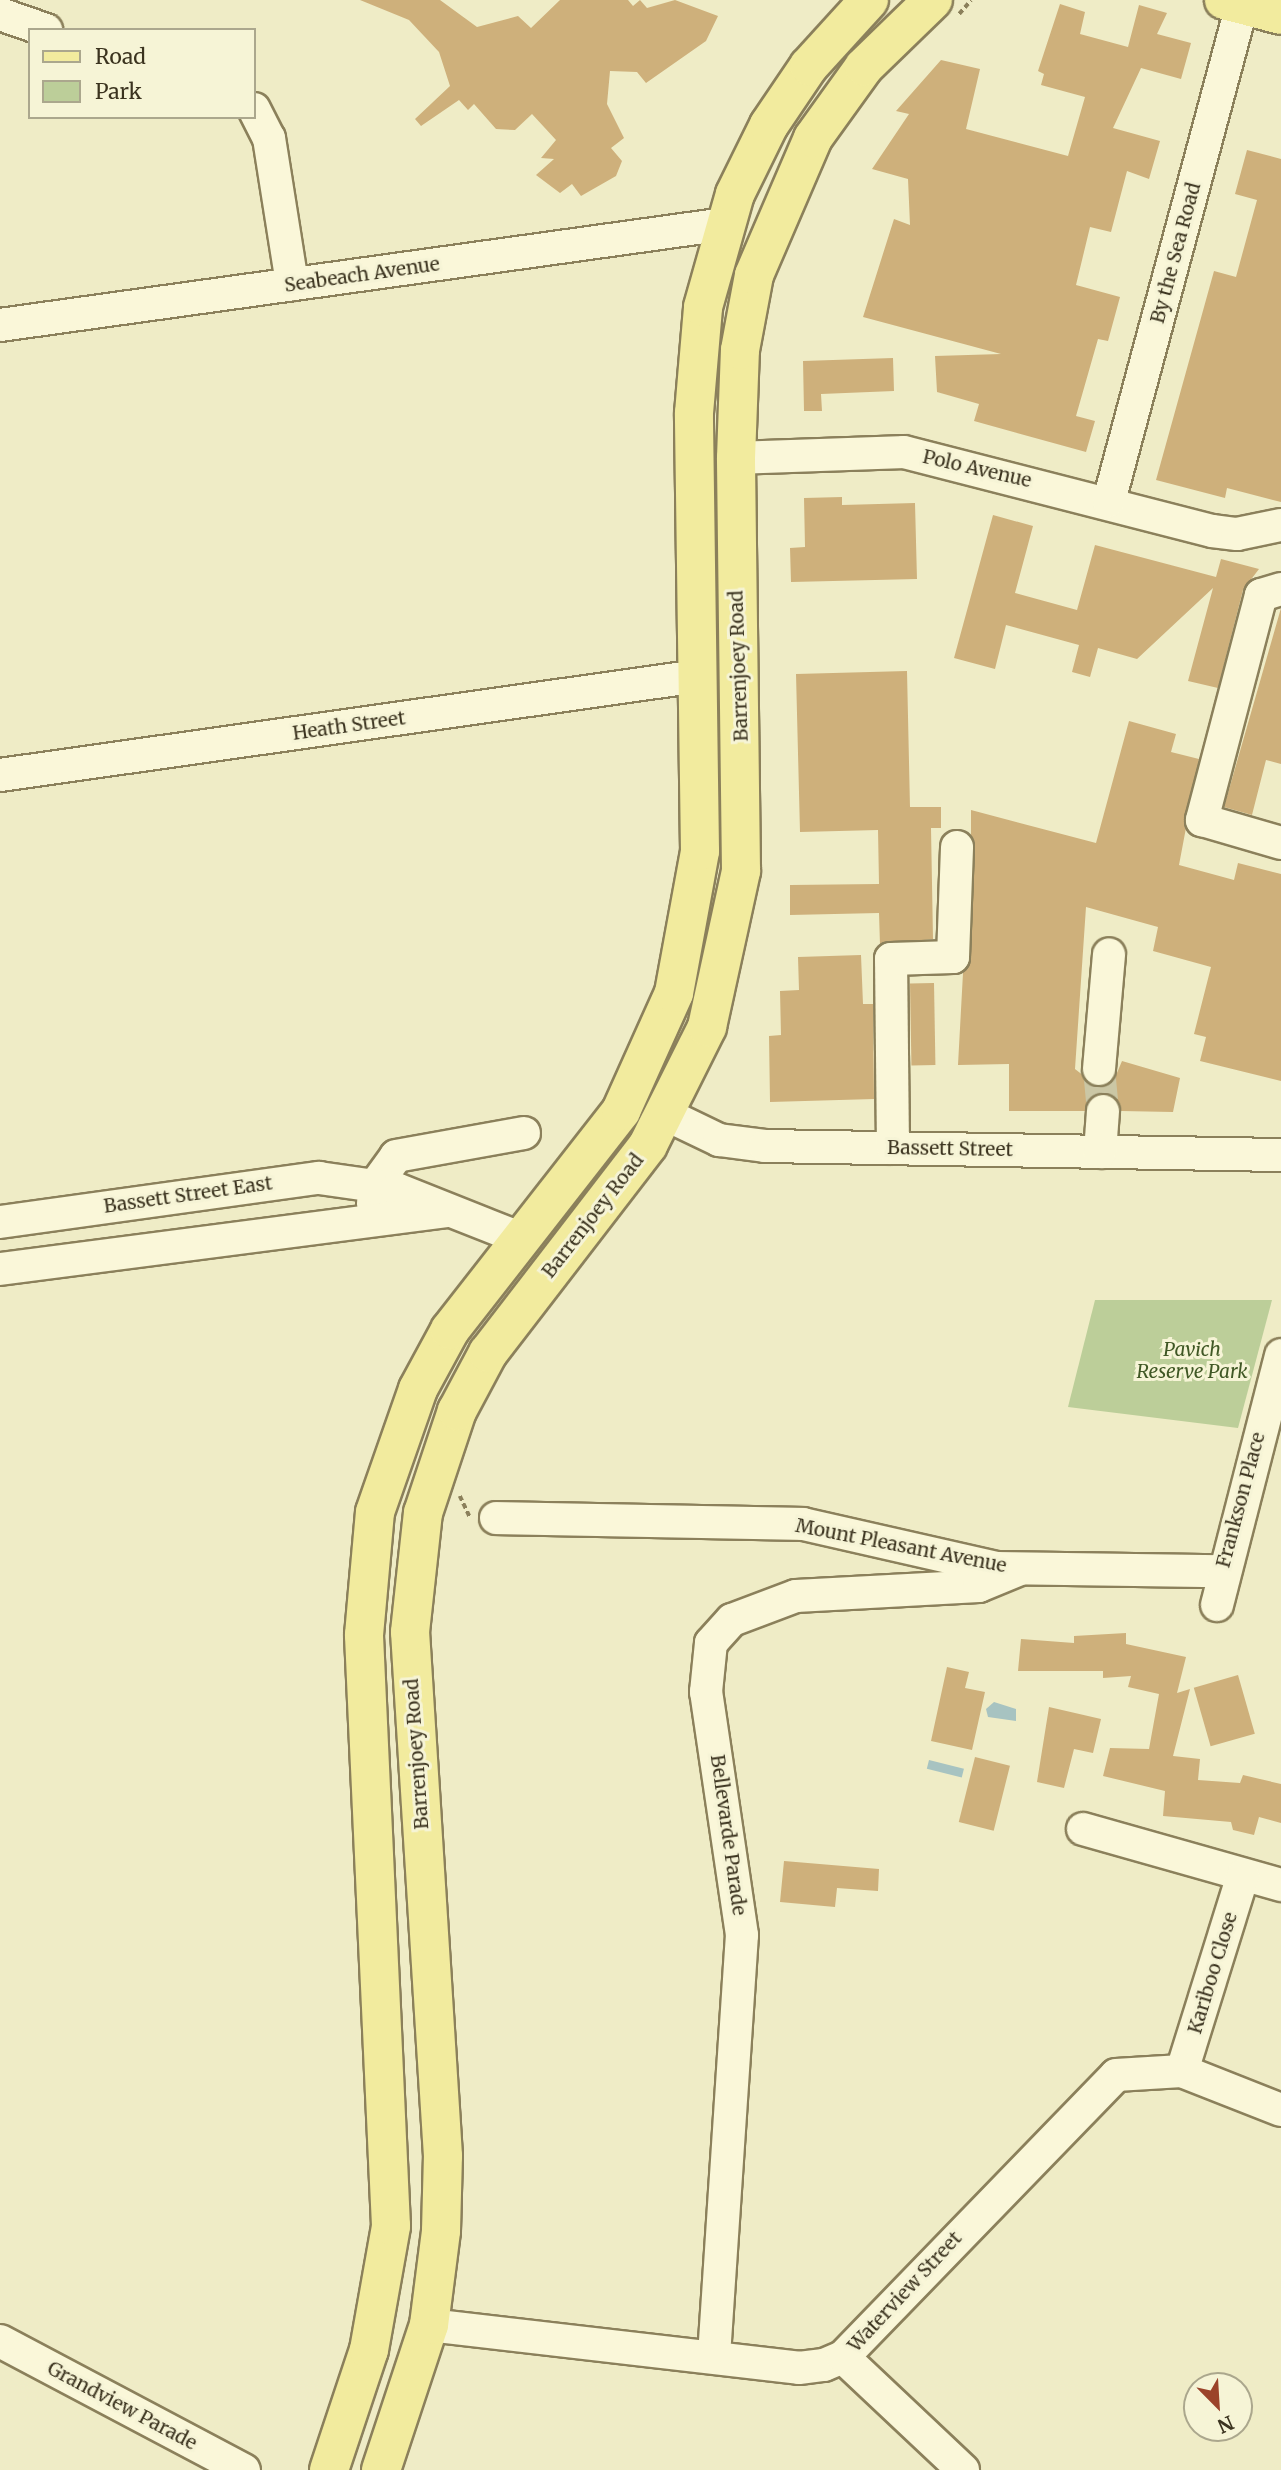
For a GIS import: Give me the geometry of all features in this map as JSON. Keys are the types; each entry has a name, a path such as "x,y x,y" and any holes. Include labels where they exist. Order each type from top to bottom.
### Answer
{"main road":[{"name":"Barrenjoey Road","path":"329,2470 378,2316 392,2160 364,1636 375,1512 418,1389 450,1330 517,1237 579,1169 631,1093 674,993 696,901 697,361 725,224 769,125 809,66 869,0"},
{"path":"1233,3 1281,15"},
{"name":"Barrenjoey Road","path":"380,2470 429,2325 443,2156 412,1584 423,1513 457,1411 488,1353 667,1115 720,986 741,871 736,458 745,317 782,198 841,96 943,10"},
{"name":"Bassett Street","path":"631,1093 667,1115"},
{"path":"517,1237 547,1274"},
{"name":"Waterview Street","path":"378,2316 429,2325"}],"street":[{"name":"By the Sea Road","path":"1109,501 1233,3"},
{"path":"0,14 40,28"},
{"path":"256,113 269,138 292,284"},
{"name":"Seabeach Avenue","path":"0,326 725,224"},
{"name":"Polo Avenue","path":"736,458 904,452 1109,501 1212,531 1237,534 1281,525"},
{"path":"1281,589 1261,595 1202,820 1281,843"},
{"name":"Heath Street","path":"0,775 698,676"},
{"path":"893,1148 891,959 953,957 957,847"},
{"path":"1099,1069 1109,954"},
{"path":"1100,1152 1103,1111"},
{"name":"Bassett Street","path":"667,1115 740,1144 1281,1155"},
{"path":"369,1222 376,1184 396,1156 406,1152 524,1133"},
{"name":"Bassett Street East","path":"0,1222 265,1182 319,1178 376,1184 517,1237"},
{"name":"Bassett Street East","path":"0,1269 448,1211"},
{"name":"Frankson Place","path":"1216,1605 1221,1571 1281,1355"},
{"name":"Mount Pleasant Avenue","path":"496,1518 803,1524 1020,1569 1221,1571"},
{"name":"Bellevarde Parade","path":"714,2356 743,1935 706,1692 711,1643 732,1620 796,1596 979,1586 1020,1569"},
{"path":"1083,1829 1281,1885"},
{"name":"Kariboo Close","path":"1182,2071 1243,1875"},
{"name":"Waterview Street","path":"429,2325 714,2356 799,2368 843,2357 1095,2092 1116,2075 1182,2071 1281,2110"},
{"name":"Grandview Parade","path":"0,2341 244,2470"},
{"path":"843,2357 963,2470"}],"path":[{"path":"943,10 971,0"},
{"path":"455,1508 458,1496 465,1496 473,1523 496,1518"}],"green space":[{"name":"Pavich Reserve Park","path":"1095,1300 1272,1300 1238,1428 1068,1407"}],"water":[{"path":"994,1702 1016,1709 1016,1721 988,1717 986,1709"},
{"path":"929,1760 964,1769 962,1777 927,1769"}],"building":[{"path":"360,0 440,0 477,27 518,16 531,28 560,0 628,0 633,6 640,0 647,8 675,0 718,16 706,41 646,83 637,72 610,71 607,104 624,138 611,148 622,161 616,176 581,196 572,184 560,193 536,175 554,159 541,158 556,140 532,114 515,130 496,129 474,104 468,110 459,100 421,126 415,119 450,86 439,52 409,20"},
{"path":"1060,4 1085,12 1080,34 1128,47 1139,5 1167,13 1157,34 1191,43 1181,79 1141,68 1113,128 1160,141 1149,179 1127,171 1111,232 1090,227 1076,285 1120,297 1108,341 1098,339 1076,416 1095,421 1086,452 974,421 979,404 937,392 935,356 1001,354 863,317 894,219 910,225 908,179 872,169 909,114 896,111 941,60 980,69 966,129 1068,156 1085,97 1041,85 1044,74 1038,71"},
{"path":"1247,150 1281,159 1281,502 1227,488 1225,498 1156,480 1214,271 1236,277 1257,200 1235,194"},
{"path":"893,358 894,391 821,394 822,411 804,411 803,361"},
{"path":"842,497 842,505 915,503 917,579 791,582 790,548 805,547 804,498"},
{"path":"993,515 1033,526 1015,593 1077,610 1095,545 1216,577 1221,559 1259,569 1243,590 1218,688 1188,681 1213,588 1137,659 1098,648 1090,677 1072,672 1079,645 1006,625 995,669 954,658"},
{"path":"1281,608 1281,764 1266,760 1252,815 1224,807"},
{"path":"907,671 910,807 941,807 941,828 931,828 933,939 880,945 879,913 790,915 790,885 879,884 878,830 800,832 796,674"},
{"path":"1129,721 1176,734 1171,752 1199,759 1179,865 1234,880 1238,863 1281,874 1281,1081 1200,1061 1206,1037 1194,1034 1211,967 1153,951 1158,927 1086,907 1075,1069 1098,1087 1114,1080 1122,1061 1180,1078 1173,1112 1121,1111 1114,1096 1104,1093 1088,1100 1085,1111 1009,1111 1009,1064 958,1065 963,973 971,958 971,810 1096,843"},
{"path":"861,955 863,1004 873,1004 874,1099 770,1102 769,1036 781,1035 780,991 799,990 798,957"},
{"path":"910,983 934,983 935,1065 911,1065"},
{"path":"1126,1633 1126,1644 1186,1657 1177,1693 1190,1689 1173,1756 1200,1759 1198,1780 1240,1783 1243,1775 1281,1784 1281,1823 1259,1817 1254,1835 1233,1830 1231,1822 1163,1816 1165,1791 1103,1776 1110,1748 1149,1749 1159,1694 1128,1687 1131,1676 1103,1678 1103,1671 1018,1671 1021,1639 1074,1643 1074,1636"},
{"path":"947,1667 969,1672 965,1688 985,1692 972,1750 931,1741"},
{"path":"1238,1675 1255,1734 1211,1746 1194,1688"},
{"path":"1049,1707 1101,1719 1093,1753 1074,1749 1064,1788 1037,1782"},
{"path":"975,1757 1010,1766 994,1831 959,1822"},
{"path":"784,1861 879,1869 878,1891 837,1888 835,1907 780,1902"}],"tunnel":[{"path":"1099,1069 1103,1111"}]}
